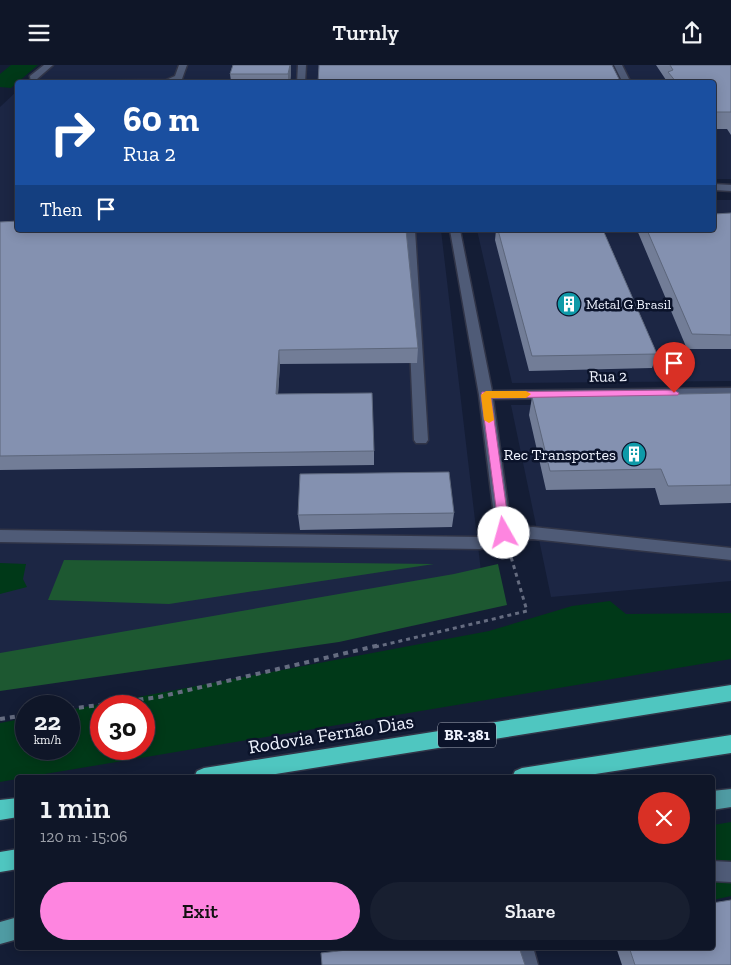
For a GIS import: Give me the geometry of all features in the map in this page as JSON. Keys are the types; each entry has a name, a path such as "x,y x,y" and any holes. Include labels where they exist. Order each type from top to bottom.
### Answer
{"highway":[{"name":"Rodovia Fernão Dias","path":"217,775 731,693"},
{"path":"535,775 731,744"},
{"path":"0,810 15,808"},
{"path":"0,862 15,860"}],"main road":[{"path":"715,800 731,797"},
{"path":"0,922 15,920"},
{"path":"0,933 15,929"}],"street":[{"path":"33,80 49,65"},
{"path":"172,80 179,77 184,65"},
{"path":"300,80 302,65"},
{"path":"618,65 626,80"},
{"path":"716,187 731,188"},
{"path":"410,232 421,440"},
{"path":"455,232 486,395 504,533"},
{"name":"Rua 2","path":"486,395 731,392"},
{"path":"0,536 480,543 504,533 533,533 731,554"},
{"path":"715,871 731,872"},
{"path":"523,950 527,965"}],"path":[{"path":"80,708 159,697 527,611 504,533"},
{"path":"0,719 15,717"}],"shaded area":[{"path":"45,65 731,65 731,179 716,179 716,80 29,80"},
{"path":"15,93 15,232 441,232 482,580 0,664 0,107"},
{"path":"716,200 731,200 731,381 512,383 477,232 716,232"},
{"path":"731,404 731,581 551,597 511,405"}],"green space":[{"path":"11,65 38,65 20,80 15,80 15,85 11,88 0,87 0,74"},
{"path":"64,560 434,564 169,604 48,600"},
{"path":"0,563 26,564 23,579 27,587 0,594"},
{"path":"498,564 507,605 339,642 0,691 0,653 454,574"},
{"path":"610,601 626,614 731,613 731,659 155,756 155,695 149,695 489,631 572,606"},
{"path":"90,706 90,760 128,760 39,775 15,775 15,779 0,782 0,723 15,720 15,760 80,760 80,708"},
{"path":"731,822 731,896 715,900 715,825"}],"building":[{"path":"233,65 290,65 288,74 230,74"},
{"path":"319,65 612,65 620,80 318,80"},
{"path":"670,65 731,65 731,112 716,112 716,80 675,80 668,72 673,70"},
{"path":"731,213 731,335 692,334 648,232 716,232 716,214"},
{"path":"15,221 15,232 406,232 418,348 279,350 276,394 372,393 374,451 0,456 0,222"},
{"name":"Metal G Brasil","path":"499,232 604,232 657,354 532,356"},
{"name":"Rec Transportes","path":"731,393 731,485 668,486 661,469 550,471 532,397"},
{"path":"449,472 454,513 298,515 300,474"},
{"path":"731,900 731,965 635,965 630,950 715,950 715,903"},
{"path":"347,950 520,950 525,965 322,965 321,953"}],"slow traffic":[{"path":"489,420 486,395 526,394"}],"place":[{"name":"Metal G Brasil","path":"569,304"},
{"name":"Rec Transportes","path":"634,454"}],"route":[{"path":"504,533 486,395 674,393"}]}
